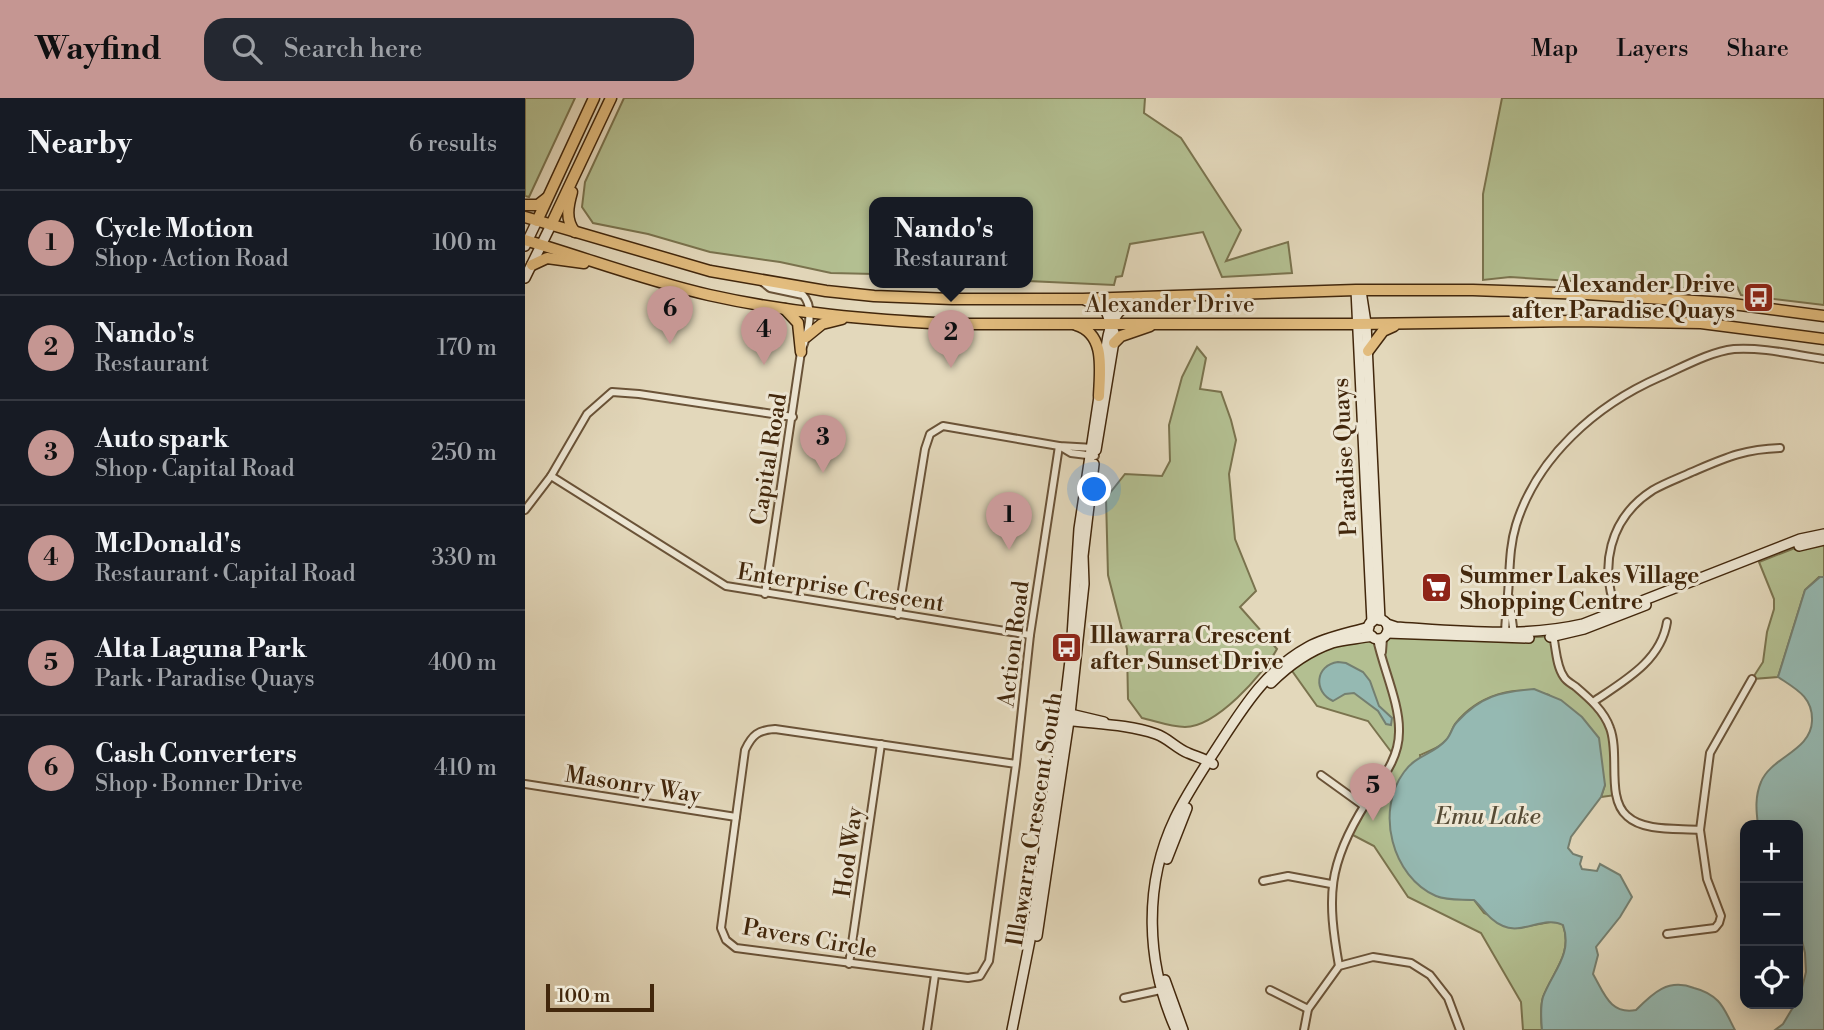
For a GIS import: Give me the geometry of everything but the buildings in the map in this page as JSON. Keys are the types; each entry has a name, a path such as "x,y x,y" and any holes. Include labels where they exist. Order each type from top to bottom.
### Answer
{"main road":[{"path":"537,221 594,98"},
{"path":"551,225 611,98"},
{"path":"575,232 569,222 568,206 589,156 592,140"},
{"path":"525,205 538,205 548,197"},
{"name":"Alexander Drive","path":"525,217 710,271 874,296 1083,299 1473,290 1725,303 1824,316"},
{"name":"Alexander Drive","path":"526,242 707,295 857,318 952,324 1576,321 1701,323 1824,339"},
{"path":"532,265 541,259 563,259 608,271 629,273"},
{"path":"785,309 798,323 801,352"},
{"path":"806,337 828,322 857,318"},
{"path":"1068,323 1086,328 1096,341 1099,354 1099,396"},
{"path":"1114,343 1121,337 1143,328 1168,323"},
{"path":"1368,351 1383,331 1401,323"}],"street":[{"path":"526,242 537,221"},
{"path":"525,278 551,225"},
{"path":"759,280 770,288 803,295 809,303 809,312"},
{"name":"Paradise Quays","path":"1339,966 1333,931 1331,884 1344,844 1395,757 1399,733 1397,707 1381,657 1378,630 1358,291"},
{"path":"1111,323 1119,310 1143,297"},
{"path":"1083,299 1104,309 1111,323"},
{"name":"Capital Road","path":"765,594 809,312"},
{"name":"Illawarra Crescent South","path":"1093,452 1114,343 1115,335 1111,323"},
{"name":"Illawarra Crescent South","path":"1018,1030 1043,905 1084,584 1083,556 1093,452 1111,323"},
{"name":"Paradise Quays","path":"1361,324 1368,351 1373,550"},
{"path":"1509,635 1511,550 1516,525 1527,498 1554,455 1604,407 1634,388 1726,350 1751,349 1824,359"},
{"path":"525,510 551,476 587,414 612,392 793,417"},
{"path":"898,615 925,449 930,434 943,426 1059,446 1071,453 1093,452"},
{"name":"Action Road","path":"1016,764 1030,635 1059,446"},
{"path":"1617,612 1608,575 1609,551 1621,521 1635,504 1654,489 1732,455 1747,450 1780,448"},
{"name":"Enterprise Crescent","path":"551,476 726,586 1030,635"},
{"path":"1176,1030 1154,958 1152,924 1156,877 1175,818 1251,705 1284,671 1332,643 1378,630 1509,635 1584,629 1617,612 1800,539 1824,534"},
{"path":"1617,612 1805,544 1824,540"},
{"path":"1593,702 1632,676 1655,652 1664,637 1667,621"},
{"path":"1553,633 1564,678 1593,702 1611,729 1617,803 1626,816 1640,825 1700,830"},
{"path":"1667,933 1715,928 1719,923 1721,916 1707,879 1700,830 1710,753 1752,679"},
{"path":"1066,716 1092,724 1108,724 1158,734 1208,767"},
{"name":"Illawarra Crescent South","path":"1011,1030 1032,930 1066,716"},
{"name":"Pavers Circle","path":"775,729 1016,764 989,961 980,976 968,978 935,975 736,948 726,940 721,928 745,750 750,739 760,730 775,729"},
{"name":"Hod Way","path":"849,964 881,744"},
{"path":"1321,775 1364,806"},
{"name":"Masonry Way","path":"525,784 736,817"},
{"path":"1263,880 1288,876 1331,884"},
{"path":"1304,1030 1308,1009 1339,966 1373,957 1411,963 1430,975 1448,998 1459,1030"},
{"path":"927,1030 935,975"},
{"path":"1124,998 1164,990"},
{"path":"1164,990 1184,1030"},
{"path":"1270,990 1308,1009"}],"green space":[{"path":"525,98 575,98 529,197 525,196"},
{"path":"624,98 1145,98 1144,113 1181,138 1241,230 1226,261 1288,242 1292,273 1222,277 1203,232 1130,244 1122,276 1116,277 1114,285 1033,281 1033,197 869,197 869,274 831,273 780,262 710,252 648,234 593,223 582,207 585,182"},
{"path":"1502,98 1824,98 1824,305 1741,295 1735,282 1721,280 1713,290 1510,277 1483,280 1483,194"},
{"path":"1197,347 1206,358 1200,389 1221,392 1236,440 1229,474 1235,539 1256,591 1240,607 1277,649 1261,672 1237,698 1210,718 1197,725 1185,727 1142,718 1128,699 1127,649 1108,575 1106,498 1125,474 1162,476 1170,461 1169,425 1182,377"},
{"path":"1824,542 1824,577 1819,577 1805,590 1778,677 1752,679 1763,662 1767,632 1774,609 1774,599 1759,562 1805,544"},
{"path":"1385,636 1505,639 1554,636 1564,678 1593,702 1611,729 1616,795 1601,797 1605,785 1549,695 1536,692 1511,692 1486,699 1464,714 1442,744 1420,755 1439,897 1474,900 1484,913 1517,928 1556,921 1563,925 1564,954 1543,997 1542,1030 1523,1030 1521,1002 1481,933 1408,897 1374,846 1349,833 1395,757 1368,721 1317,706 1290,668 1332,645 1352,640 1376,640"}],"water":[{"path":"1820,577 1824,577 1824,1030 1775,1030 1783,1024 1792,1009 1803,1009 1806,972 1803,945 1803,820 1757,820 1756,808 1759,787 1766,773 1798,747 1810,731 1810,706 1797,690 1778,677 1805,590"},
{"path":"1338,662 1363,672 1370,681 1379,706 1392,718 1391,725 1386,724 1378,711 1354,693 1345,694 1333,701 1322,692 1319,679 1321,673 1330,664"},
{"name":"Emu Lake","path":"1534,689 1561,700 1582,717 1599,738 1605,785 1601,797 1571,837 1568,848 1573,854 1582,857 1582,869 1597,871 1600,864 1620,875 1632,897 1596,947 1598,955 1593,974 1605,995 1620,1009 1636,1010 1662,989 1685,985 1704,991 1716,999 1735,1030 1542,1030 1543,997 1564,954 1563,925 1549,922 1510,928 1498,924 1474,900 1441,898 1421,887 1408,874 1399,859 1390,823 1391,805 1395,788 1404,772 1414,762 1441,745 1457,722 1474,706 1501,694"}],"place":[{"name":"Alexander Drive after Paradise Quays","path":"1758,297"},
{"name":"Cash Converters","path":"670,344"},
{"name":"McDonald's","path":"764,365"},
{"name":"Nando's","path":"951,368"},
{"name":"Auto spark","path":"823,473"},
{"name":"Cycle Motion","path":"1009,550"},
{"name":"Summer Lakes Village Shopping Centre","path":"1437,588"},
{"name":"Illawarra Crescent after Sunset Drive","path":"1067,648"},
{"name":"Alta Laguna Park","path":"1373,821"}]}
